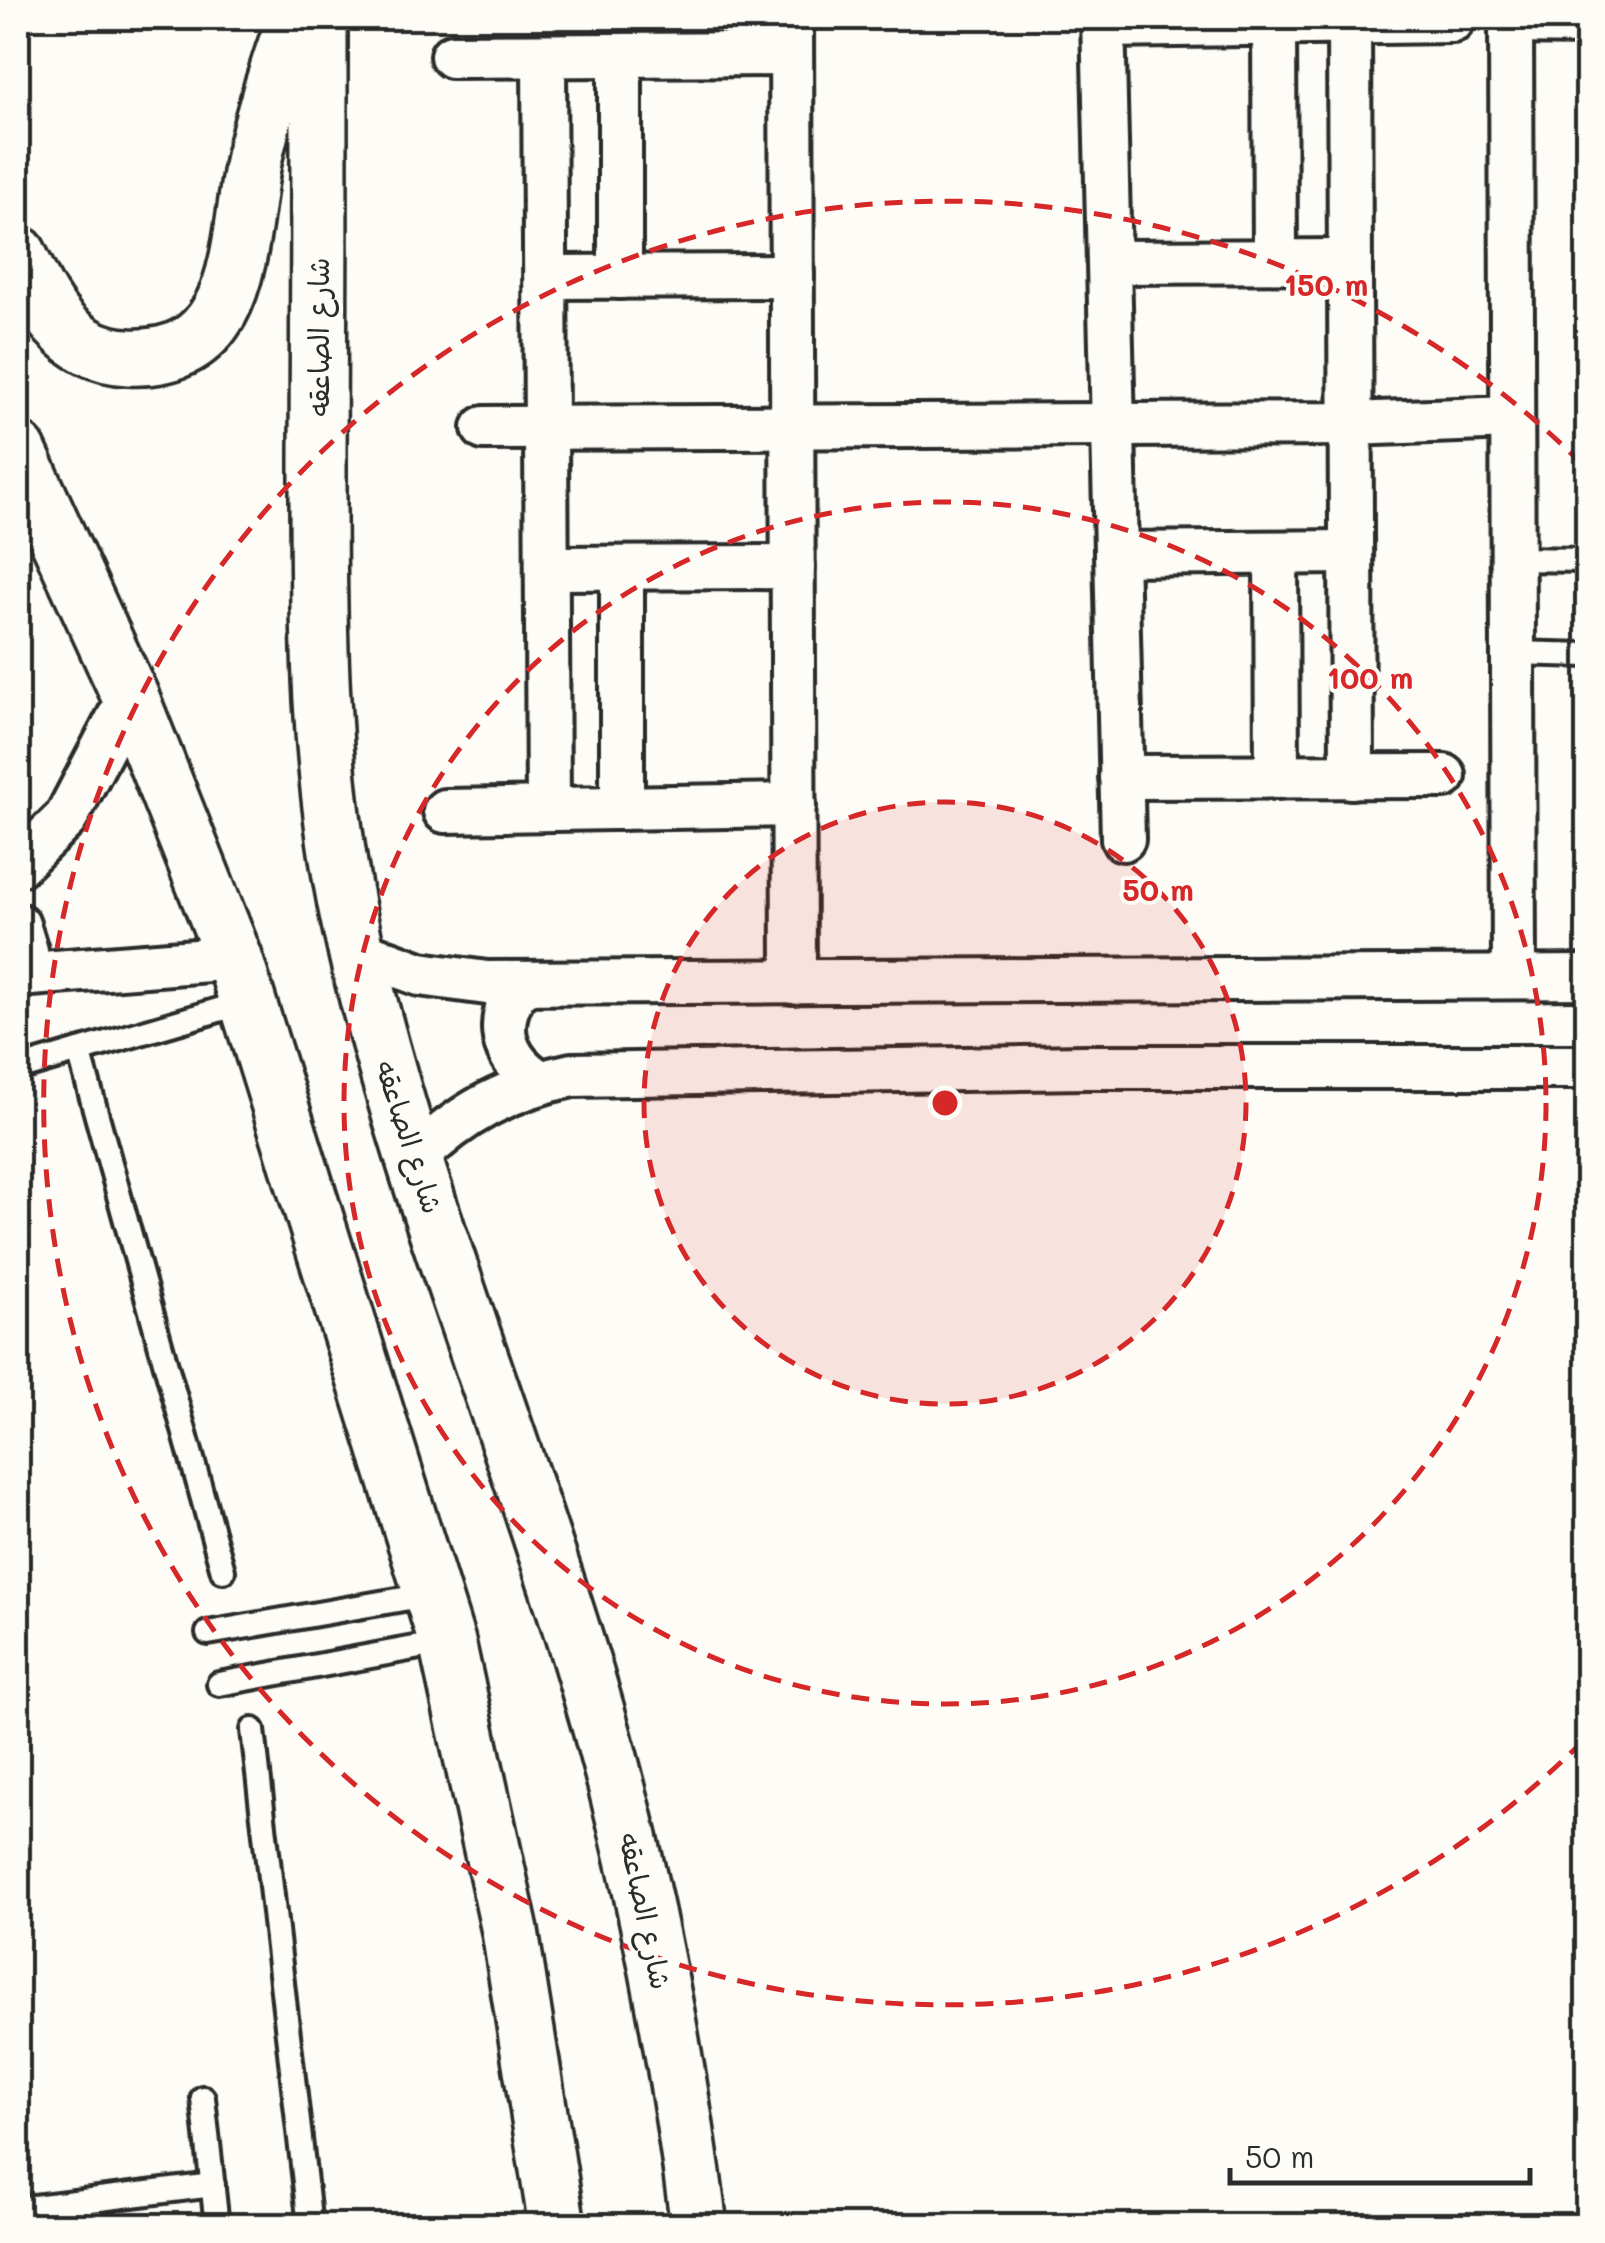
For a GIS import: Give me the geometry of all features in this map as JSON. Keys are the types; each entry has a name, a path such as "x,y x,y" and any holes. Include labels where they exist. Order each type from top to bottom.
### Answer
{"street":[{"path":"18,254 59,327 96,351 139,358 181,347 200,334 227,302 235,280 254,158 296,18"},
{"name":"شارع الصاعقه","path":"319,18 318,641 333,826 357,951 415,1159 552,1567 616,1782 664,2000 698,2226"},
{"path":"1122,839 1103,22 1452,22"},
{"path":"1350,23 1352,776"},
{"path":"1274,24 1275,261"},
{"path":"1511,25 1514,977"},
{"path":"452,56 620,55 791,36 794,982"},
{"path":"620,55 620,277"},
{"path":"544,56 548,809"},
{"path":"1109,262 1350,261"},
{"path":"546,277 792,276"},
{"path":"484,428 1350,424 1512,418"},
{"path":"18,451 130,696 242,979 439,1618 510,1931 557,2226"},
{"path":"1116,554 1352,552"},
{"path":"1276,553 1276,777"},
{"path":"547,568 793,567"},
{"path":"622,568 622,808"},
{"path":"18,864 66,818 130,696"},
{"path":"1121,777 1444,776"},
{"path":"446,811 794,805"},
{"path":"18,925 26,951 22,975 242,979"},
{"path":"357,951 437,977 522,984 1588,976"},
{"path":"522,984 509,1000 503,1038 510,1056 540,1082"},
{"path":"415,1159 472,1112 540,1082 572,1076 1588,1067"}],"lane":[{"path":"1511,25 1588,33"},
{"path":"18,500 57,543"},
{"path":"1513,558 1588,560"},
{"path":"1513,653 1588,655"},
{"path":"18,1069 79,1051 242,979"},
{"path":"79,1051 223,1571"},
{"path":"208,1633 439,1618"},
{"path":"219,1684 439,1618"},
{"path":"253,1730 310,2226"},
{"path":"203,2098 217,2226"},
{"path":"18,2209 212,2185"}]}
